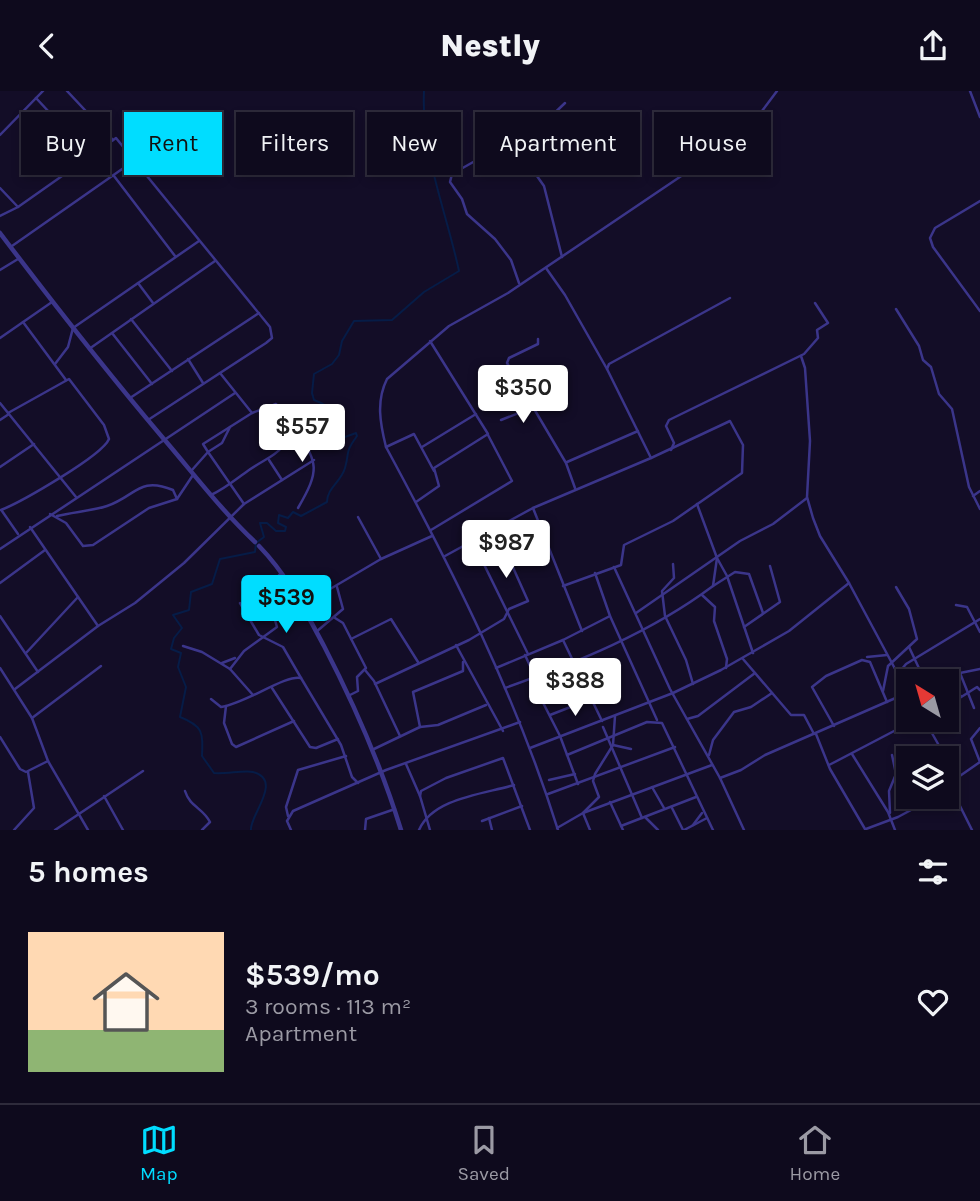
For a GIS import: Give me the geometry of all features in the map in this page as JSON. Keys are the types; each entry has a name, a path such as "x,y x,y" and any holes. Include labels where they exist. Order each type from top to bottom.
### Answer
{"street":[{"path":"0,135 43,91"},
{"path":"67,91 113,140"},
{"path":"712,765 583,813 558,829 530,748 482,631 386,447 380,420 381,390 387,379 449,325 508,293 519,283 702,162 724,137 760,115 777,91"},
{"path":"970,91 980,117"},
{"path":"36,98 49,112"},
{"path":"556,112 565,103"},
{"path":"110,142 116,138 124,146"},
{"path":"475,161 450,177 451,185 462,199 467,215 495,239 511,260 519,283"},
{"path":"11,247 124,168"},
{"path":"0,216 18,208 64,175"},
{"path":"147,175 270,327 272,338 148,420"},
{"path":"536,175 544,186 562,257"},
{"path":"114,176 175,256"},
{"path":"0,188 18,208"},
{"path":"980,201 935,228 930,238 933,247 980,311"},
{"path":"0,233 89,349 210,496 282,572 303,605 374,749 401,830"},
{"path":"55,364 68,347 73,328 199,241"},
{"path":"0,270 19,258"},
{"path":"89,349 215,261"},
{"path":"546,267 607,369 651,458"},
{"path":"138,282 153,303"},
{"path":"607,369 609,364 649,340 730,298"},
{"path":"0,338 52,302"},
{"path":"671,450 674,443 666,426 668,419 801,356 818,338 817,330 828,323 815,303"},
{"path":"895,309 919,346 923,360 931,367 939,394 952,409 973,496 980,509"},
{"path":"130,398 258,313"},
{"path":"131,319 172,371"},
{"path":"19,534 1,511 102,450 109,439 108,431 93,409 71,381 66,380 23,322"},
{"path":"112,333 152,384"},
{"path":"538,339 538,344 509,358 507,363 566,463 575,489"},
{"path":"429,341 488,434 512,481 431,530"},
{"path":"636,613 773,524 807,497 810,488 810,441 806,368 801,356"},
{"path":"188,359 203,384"},
{"path":"220,373 251,413"},
{"path":"0,420 66,380"},
{"path":"0,549 235,393"},
{"path":"0,403 76,497"},
{"path":"244,504 203,444 251,413 276,404 292,422 314,460 314,481 298,508"},
{"path":"501,420 534,407"},
{"path":"422,447 476,414"},
{"path":"210,496 233,485 249,470 269,460 281,450 292,422"},
{"path":"445,557 533,508 671,450 724,423 733,422 744,448 743,471 673,521 624,545 624,563 563,586"},
{"path":"50,514 66,523 80,544 87,547 149,508 177,499 191,473 208,452 222,443 230,428"},
{"path":"566,463 638,431"},
{"path":"386,447 409,433 414,434 422,447 439,486 416,502"},
{"path":"434,471 488,434"},
{"path":"0,467 34,444"},
{"path":"269,460 282,480"},
{"path":"15,689 98,626 135,603 184,563 244,504 314,460"},
{"path":"56,516 107,506 141,486 158,484 173,491 177,499"},
{"path":"973,496 980,491"},
{"path":"807,497 820,536 849,583 896,673"},
{"path":"698,504 717,558 727,576 753,653"},
{"path":"533,508 582,631"},
{"path":"358,517 381,559"},
{"path":"30,527 98,626"},
{"path":"303,605 381,559 433,535"},
{"path":"472,540 527,654 531,679 560,736 578,784"},
{"path":"0,583 46,549"},
{"path":"376,684 504,619 508,612 528,601 511,563 517,555"},
{"path":"713,586 717,558"},
{"path":"673,564 674,578 661,597 665,616 686,660 693,684"},
{"path":"614,566 673,693 720,778 744,830"},
{"path":"744,627 775,606 780,599 770,566"},
{"path":"219,662 237,657 277,627 278,622 265,589 282,572"},
{"path":"505,688 643,631 735,572 749,573 763,613"},
{"path":"595,573 621,642 651,701 651,722"},
{"path":"530,748 602,722 726,668 789,631 849,583"},
{"path":"316,632 343,609 337,587"},
{"path":"883,691 884,674 891,663 917,638 909,609 896,587"},
{"path":"701,595 715,607 714,621 727,660 726,668"},
{"path":"26,653 78,597"},
{"path":"240,603 259,635 283,647 338,739 352,777 358,783"},
{"path":"956,605 967,607 980,632"},
{"path":"0,616 38,672"},
{"path":"496,669 610,616"},
{"path":"335,618 341,620 361,654 365,670 376,684 400,736"},
{"path":"351,639 391,619 416,656 418,664"},
{"path":"902,669 980,619"},
{"path":"563,640 602,722"},
{"path":"456,645 486,705 503,731"},
{"path":"183,646 230,669 254,696"},
{"path":"909,647 919,669"},
{"path":"867,657 887,655"},
{"path":"230,669 237,657"},
{"path":"743,659 791,715 804,715 864,830 912,809"},
{"path":"834,726 812,687 866,659 887,702"},
{"path":"420,727 413,692 463,671 463,662"},
{"path":"32,718 101,666"},
{"path":"0,668 32,718 48,761 88,830"},
{"path":"974,708 960,673 980,669"},
{"path":"349,696 358,691 357,677 365,670"},
{"path":"687,719 698,716 755,673"},
{"path":"211,699 217,705 226,706 300,676"},
{"path":"960,696 977,687 980,690"},
{"path":"272,688 312,748 338,739"},
{"path":"709,758 713,740 734,711 751,707 772,693"},
{"path":"967,694 974,698"},
{"path":"720,778 741,771 765,755 896,698"},
{"path":"550,715 591,699"},
{"path":"374,749 420,727 439,725 486,705"},
{"path":"226,706 224,723 234,746 267,736 294,721"},
{"path":"583,813 599,797 595,773 613,745 615,716"},
{"path":"652,716 669,733 685,775 713,830"},
{"path":"567,755 615,734 658,721"},
{"path":"288,816 405,763 503,731 520,722"},
{"path":"603,727 644,817 658,830"},
{"path":"959,776 980,762 971,739 980,728"},
{"path":"829,765 896,730"},
{"path":"0,737 20,769 28,772 48,761"},
{"path":"613,745 631,749"},
{"path":"548,795 675,747"},
{"path":"851,753 895,830"},
{"path":"891,820 888,795 896,774 892,755"},
{"path":"291,830 286,807 298,770 345,756"},
{"path":"420,796 423,789 446,778 503,758 530,830"},
{"path":"405,763 420,796 430,830"},
{"path":"55,830 144,771"},
{"path":"15,830 34,808 28,772"},
{"path":"549,780 575,774"},
{"path":"419,830 427,817 452,803 514,785"},
{"path":"652,787 665,809"},
{"path":"185,792 192,805 204,811 209,822 202,830"},
{"path":"103,796 123,830"},
{"path":"610,802 622,828 696,797"},
{"path":"959,799 972,830"},
{"path":"482,821 522,806"},
{"path":"672,808 684,830 707,818"},
{"path":"365,830 366,819 395,809"},
{"path":"583,813 590,830"},
{"path":"693,825 702,813"},
{"path":"489,818 492,830"}],"waterway":[{"path":"251,830 263,799 265,782 262,776 253,772 214,773 202,756 200,731 180,717 186,687 178,667 181,653 171,649 174,638 182,628 173,615 189,610 191,592 212,584 220,559 255,552 256,543 264,537 260,523 267,523 276,531 285,531 286,527 278,523 279,515 288,518 293,512 301,516 327,502 329,493 343,473 349,450 357,436 356,433 345,437 333,431 331,412 314,400 314,374 332,364 339,355 342,341 354,321 392,320 424,292 459,271 430,159 424,91"}]}
